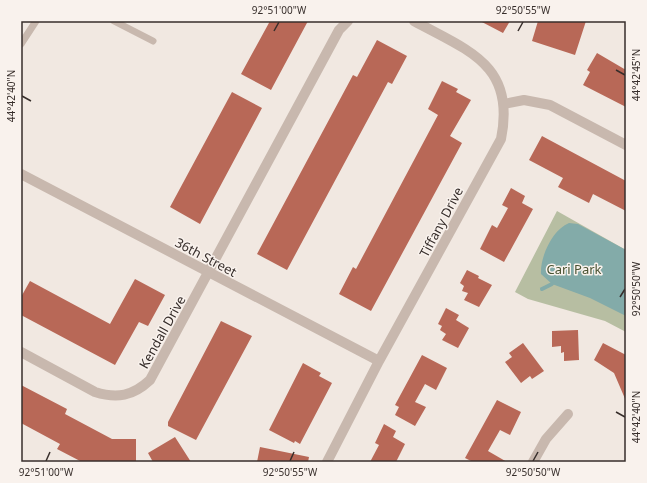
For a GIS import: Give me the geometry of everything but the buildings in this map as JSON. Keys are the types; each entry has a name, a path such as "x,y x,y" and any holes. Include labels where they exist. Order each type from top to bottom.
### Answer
{"street":[{"path":"209,274 339,30 348,21"},
{"name":"Tiffany Drive","path":"327,462 379,361 500,139 504,122 502,90 484,63 468,50 414,21"},
{"path":"504,104 524,100 550,105 626,145"},
{"name":"36th Street","path":"21,174 209,274 379,361"},
{"name":"Kendall Drive","path":"21,352 95,392 118,397 127,395 143,387 156,373 209,274"},
{"path":"533,462 546,439 568,414"}],"lane":[{"path":"21,44 36,21"},
{"path":"114,21 153,42"}],"green space":[{"name":"Cari Park","path":"557,211 626,250 626,332 605,321 528,299 515,292"}],"water":[{"name":"Cari Park","path":"569,223 578,224 626,250 626,316 590,298 552,284 541,274 541,267 548,245 557,232"}],"waterway":[{"path":"542,289 552,284"}]}
